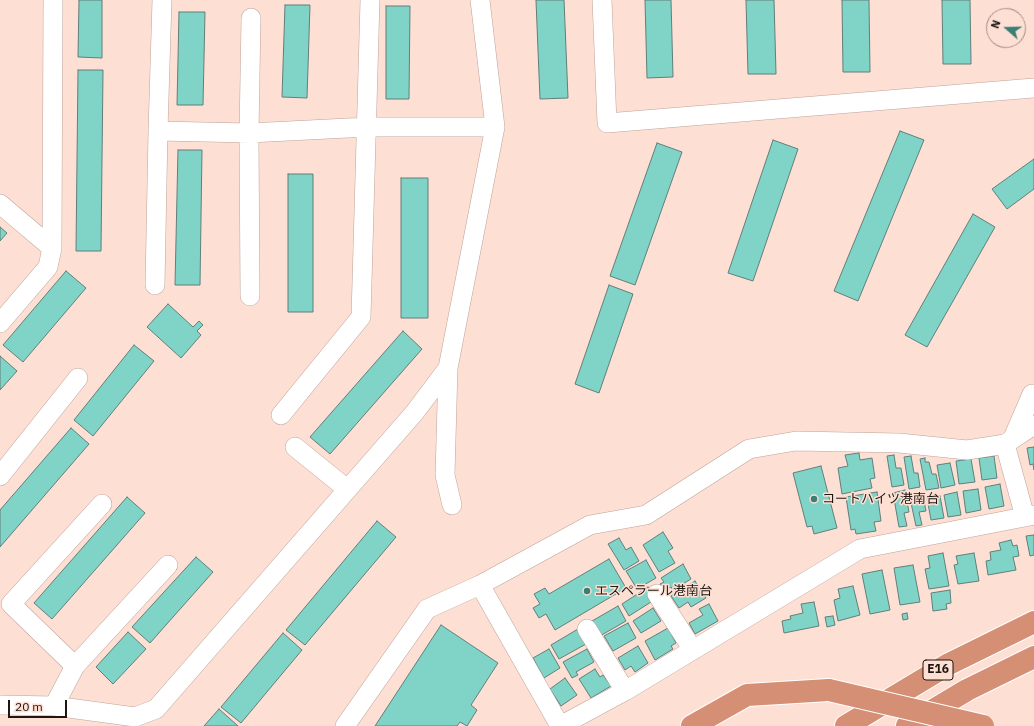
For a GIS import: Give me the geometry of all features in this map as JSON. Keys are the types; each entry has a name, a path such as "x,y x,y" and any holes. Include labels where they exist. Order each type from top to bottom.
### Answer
{"highway":[{"name":"E16","path":"846,726 949,664 1034,622"},
{"name":"E16","path":"907,726 967,690 1034,656"},
{"path":"692,726 747,695 829,690 983,726"}],"street":[{"path":"0,323 48,267 52,248 53,0"},
{"path":"155,285 162,0"},
{"path":"281,415 361,317 368,127 370,0"},
{"path":"452,505 445,475 448,368 495,127 480,0"},
{"path":"602,0 607,123 1034,88"},
{"path":"250,296 249,133 251,18"},
{"path":"158,131 249,133 368,127 495,127"},
{"path":"0,204 52,248"},
{"path":"0,704 54,706 135,717 156,709 415,412 448,368"},
{"path":"0,476 78,378"},
{"path":"475,582 560,726 625,691 860,549 1030,516 1009,441 1032,394"},
{"path":"345,726 426,609 475,582 590,525 646,515 749,449 796,441 899,443 967,450 1009,441 1034,425"},
{"path":"295,447 348,489"},
{"path":"75,666 11,604 102,504"},
{"path":"54,706 75,666 168,565"},
{"path":"657,594 693,650"},
{"path":"587,629 625,691"}],"building":[{"path":"79,0 102,0 102,58 78,57"},
{"path":"536,0 564,0 568,98 540,99"},
{"path":"645,0 671,0 673,77 647,78"},
{"path":"746,0 774,0 776,74 748,74"},
{"path":"842,0 869,0 870,72 843,72"},
{"path":"942,0 970,0 971,64 943,64"},
{"path":"285,5 310,5 307,98 282,97"},
{"path":"386,6 410,6 409,99 386,99"},
{"path":"179,12 205,12 203,105 177,105"},
{"path":"78,70 103,70 101,251 76,251"},
{"path":"900,131 924,140 858,301 834,291"},
{"path":"773,140 798,149 753,281 728,273"},
{"path":"657,143 682,152 635,285 610,276"},
{"path":"178,150 202,150 200,285 175,285"},
{"path":"1034,159 1034,189 1007,209 992,189"},
{"path":"288,174 313,174 313,312 288,312"},
{"path":"401,178 428,178 428,318 401,318"},
{"path":"973,214 995,227 927,347 905,335"},
{"path":"0,227 7,233 0,241"},
{"path":"66,271 86,288 23,362 3,345"},
{"path":"609,285 633,294 599,393 575,384"},
{"path":"168,304 193,327 199,321 203,325 197,331 201,335 181,358 147,327"},
{"path":"403,331 422,349 330,454 310,437"},
{"path":"134,345 154,361 93,436 74,420"},
{"path":"0,356 17,371 0,390"},
{"path":"71,428 89,444 0,547 0,510"},
{"path":"1034,447 1034,470 1033,464 1030,465 1027,448"},
{"path":"859,453 860,460 872,458 875,478 870,479 872,488 842,494 838,468 848,466 845,455"},
{"path":"894,455 896,468 901,468 904,485 892,487 887,456"},
{"path":"911,456 914,473 918,473 920,487 909,489 904,457"},
{"path":"994,456 997,478 982,480 979,458"},
{"path":"925,458 925,462 929,462 932,474 936,474 939,488 926,490 920,459"},
{"path":"971,459 975,482 959,484 956,461"},
{"path":"950,463 955,485 941,488 937,465"},
{"name":"コートハイツ港南台","path":"821,466 837,528 814,534 812,526 807,527 793,473"},
{"path":"1000,484 1004,506 989,509 985,487"},
{"path":"978,489 981,510 966,513 963,491"},
{"path":"905,490 909,512 904,513 907,526 899,527 893,493"},
{"path":"877,492 881,521 874,522 876,531 856,534 855,529 851,530 846,497"},
{"path":"920,492 921,496 923,496 926,511 919,512 922,525 916,526 909,494"},
{"path":"957,492 961,515 948,517 944,495"},
{"path":"940,496 944,518 931,520 927,498"},
{"path":"127,497 145,513 52,619 34,603"},
{"path":"377,521 396,537 305,645 286,630"},
{"path":"663,532 673,548 668,551 675,563 659,572 643,545"},
{"path":"1034,535 1034,555 1030,556 1026,536"},
{"path":"619,538 626,550 631,547 639,561 624,570 608,544"},
{"path":"1011,540 1013,546 1017,545 1019,556 1013,557 1016,570 988,575 986,561 991,560 990,552 1001,550 999,543"},
{"path":"943,553 949,586 929,589 925,569 930,568 928,556"},
{"path":"974,553 979,581 958,584 954,565 958,564 956,556"},
{"path":"196,557 213,572 150,643 132,627"},
{"name":"エスペラール港南台","path":"609,559 626,588 555,630 546,614 539,618 533,608 540,604 534,594 545,588 549,594"},
{"path":"646,560 656,578 637,589 626,571"},
{"path":"683,564 691,579 673,590 671,587 664,591 660,584 664,582 661,578"},
{"path":"913,565 920,602 900,605 894,568"},
{"path":"882,570 890,610 870,614 862,574"},
{"path":"695,581 706,598 691,607 688,602 679,608 671,596"},
{"path":"853,586 860,615 838,621 834,600 840,598 838,589"},
{"path":"648,587 653,594 648,598 651,602 629,616 622,604"},
{"path":"950,590 951,603 946,604 947,609 933,611 931,593"},
{"path":"814,602 819,626 784,633 782,621 791,619 790,616 803,613 801,604"},
{"path":"709,604 718,621 695,634 689,623 703,615 699,609"},
{"path":"618,606 626,621 600,636 592,621"},
{"path":"653,608 661,621 641,633 633,621"},
{"path":"907,613 908,619 903,620 902,614"},
{"path":"833,616 835,625 827,627 825,617"},
{"path":"628,623 636,638 613,651 604,636"},
{"path":"441,625 498,663 471,705 477,710 467,726 460,722 457,726 375,726"},
{"path":"668,628 676,643 671,646 673,649 655,660 645,641"},
{"path":"578,629 586,644 559,659 551,645"},
{"path":"128,632 146,649 113,684 96,667"},
{"path":"283,633 302,650 241,723 221,707"},
{"path":"638,646 648,663 635,672 631,666 625,670 618,658"},
{"path":"549,649 560,668 544,678 533,658"},
{"path":"587,649 594,662 576,672 578,675 572,678 563,662"},
{"path":"595,669 600,677 603,675 611,686 591,698 579,679"},
{"path":"565,678 577,695 561,706 550,689"},
{"path":"219,709 238,726 204,726"}],"place":[{"name":"コートハイツ港南台","path":"814,499"},
{"name":"エスペラール港南台","path":"587,591"}]}
